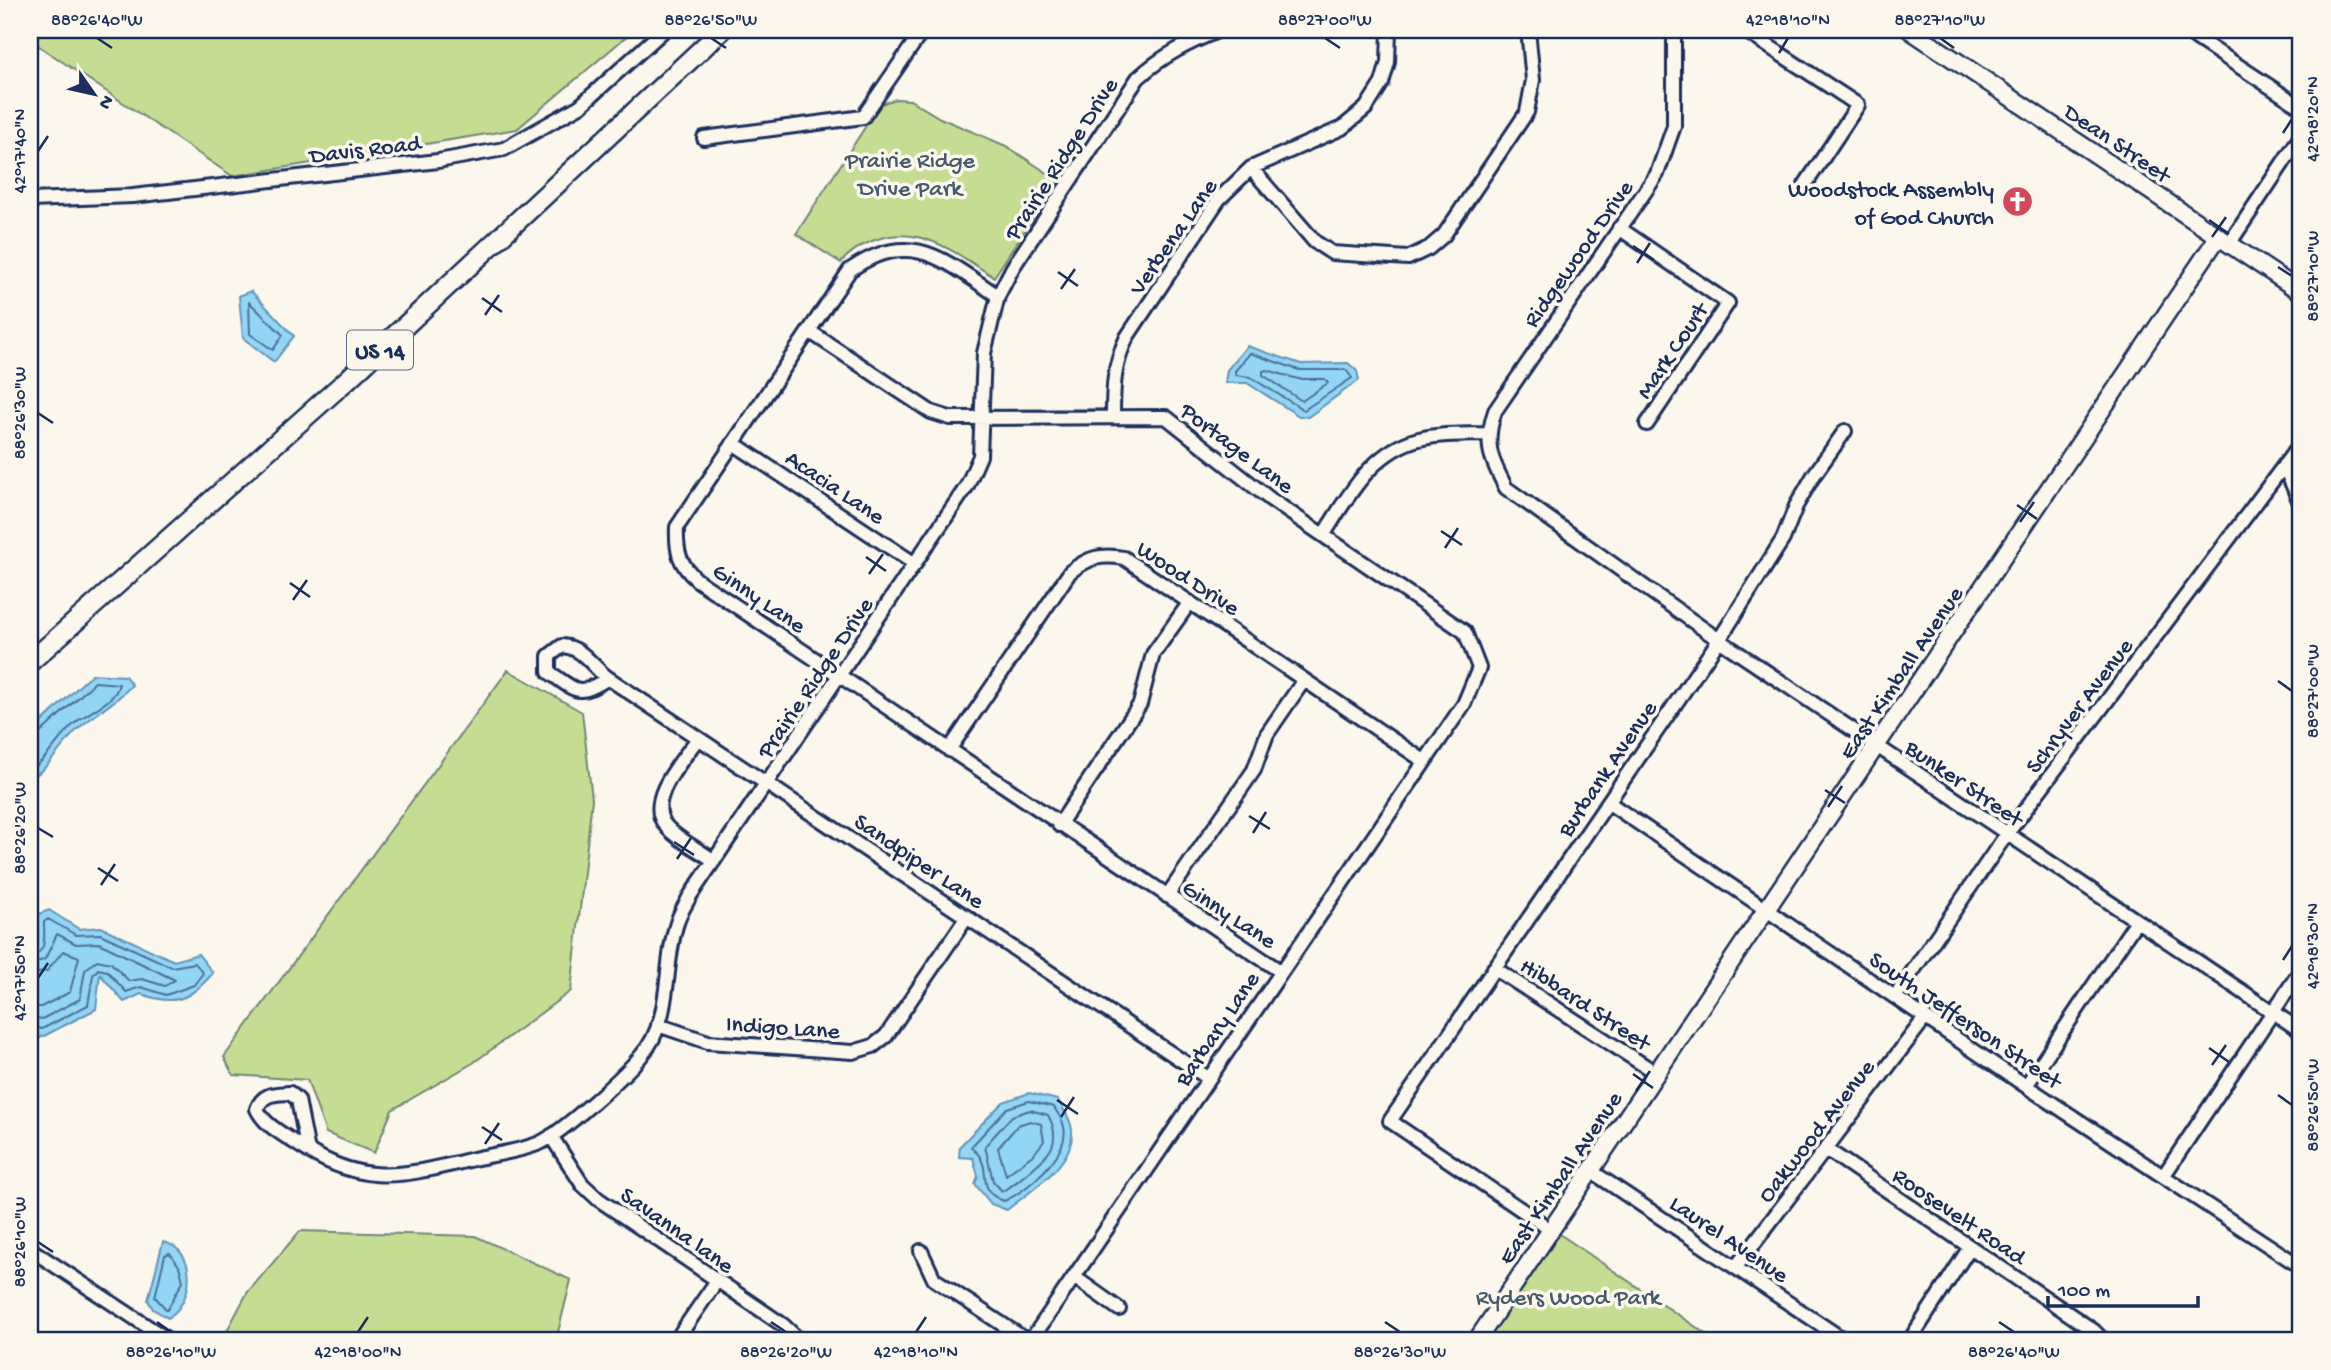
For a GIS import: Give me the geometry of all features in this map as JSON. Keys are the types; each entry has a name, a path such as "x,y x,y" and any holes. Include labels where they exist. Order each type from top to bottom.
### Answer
{"main road":[{"name":"US 14","path":"30,662 347,380 722,30"}],"street":[{"name":"Davis Road","path":"30,200 133,196 438,161 504,149 580,106 664,30"},
{"path":"704,138 863,117 923,30"},
{"name":"Prairie Ridge Drive","path":"308,1152 298,1100 290,1093 267,1095 260,1100 257,1109 262,1120 308,1152 344,1170 377,1177 405,1176 539,1143 551,1136 641,1056 658,1026 678,920 967,486 980,456 984,353 998,296 1013,268 1138,78 1178,47 1220,30"},
{"name":"Verbena Lane","path":"1113,415 1113,376 1127,337 1219,199 1251,168 1342,128 1366,108 1382,83 1388,62 1389,30"},
{"path":"1251,168 1315,242 1332,253 1408,258 1429,248 1444,235 1527,112 1533,80 1528,30"},
{"name":"Ridgewood Drive","path":"1488,434 1495,411 1511,385 1657,174 1674,125 1674,30"},
{"path":"1744,30 1858,105 1805,185"},
{"name":"Dean Street","path":"1910,30 2301,292"},
{"path":"2184,30 2301,107"},
{"path":"2224,240 2301,136"},
{"name":"Mark Court","path":"1619,228 1728,303 1647,424"},
{"name":"East Kimball Avenue","path":"1477,1340 1876,747 2224,240"},
{"name":"Ginny Lane","path":"998,296 938,257 915,248 872,255 850,270 677,527 676,552 685,569 697,580 1280,971"},
{"name":"Portage Lane","path":"809,331 931,412 950,418 1166,416 1270,499 1465,632 1479,668"},
{"name":"Burbank Avenue","path":"1541,1223 1390,1121 1718,640 1783,539 1796,506 1814,475 1845,431"},
{"path":"1324,534 1359,480 1385,455 1412,441 1440,436 1488,434"},
{"name":"Bunker Street","path":"1488,434 1494,465 1506,488 1718,640 2301,1031"},
{"name":"Acacia Lane","path":"733,443 915,564"},
{"name":"Schryver Avenue","path":"1895,997 2006,835 2301,443"},
{"path":"2284,465 2301,505"},
{"name":"Wood Drive","path":"949,750 1070,572 1087,558 1105,554 1124,558 1424,761"},
{"path":"1059,825 1140,704 1153,653 1190,602"},
{"name":"Sandpiper Lane","path":"608,678 586,692 577,692 548,672 549,656 562,646 570,646 594,663 608,678 1208,1078"},
{"name":"Barbary Lane","path":"1028,1340 1074,1277 1464,704 1479,668"},
{"path":"1167,896 1254,770 1267,734 1304,680"},
{"path":"698,737 664,791 659,804 660,816 666,827 715,861"},
{"name":"South Jefferson Street","path":"1609,803 2026,1086 2299,1262"},
{"name":"Indigo Lane","path":"658,1026 708,1042 853,1052 873,1046 886,1036 967,917"},
{"path":"2026,1086 2136,922"},
{"name":"Hibbard Street","path":"1494,968 1656,1073"},
{"path":"2164,1175 2301,970"},
{"name":"Oakwood Avenue","path":"1736,1267 1925,1018"},
{"name":"Savanna lane","path":"551,1136 582,1184 598,1199 716,1282 783,1325 799,1340"},
{"name":"Roosevelt Road","path":"1826,1149 2094,1331 2103,1340"},
{"name":"Laurel Avenue","path":"1591,1171 1844,1340"},
{"path":"1910,1340 1970,1247"},
{"path":"30,1249 168,1340"},
{"path":"921,1251 934,1279 1028,1340"},
{"path":"1074,1277 1119,1309"},
{"path":"676,1340 716,1282"}],"green space":[{"path":"30,30 634,30 517,129 232,176 30,40"},
{"name":"Prairie Ridge Drive Park","path":"896,99 910,100 940,118 1006,146 1058,180 994,277 952,250 922,238 889,236 872,241 855,250 841,263 796,234 880,104"},
{"path":"508,670 582,712 592,799 571,991 473,1063 392,1110 374,1153 326,1133 307,1080 233,1075 224,1057"},
{"path":"300,1231 475,1236 571,1280 556,1340 222,1340 247,1293"},
{"name":"Ryders Wood Park","path":"1558,1233 1715,1340 1485,1340"}],"water":[{"path":"251,291 294,336 274,362 243,338 239,296"},
{"path":"1247,346 1301,364 1348,363 1357,371 1359,380 1308,417 1299,416 1247,383 1225,383 1227,370"},
{"path":"92,674 125,676 132,685 80,727 44,768 30,779 30,733"},
{"path":"49,910 79,929 101,927 174,961 198,954 213,973 196,990 180,998 163,1000 141,994 124,1002 100,974 96,1009 40,1038 30,1031 30,951 38,942 36,915"},
{"path":"1029,1093 1058,1100 1070,1122 1072,1138 1061,1163 1007,1210 991,1204 975,1184 978,1176 973,1158 959,1157 960,1146 1003,1102"},
{"path":"163,1242 175,1247 183,1255 189,1277 183,1300 168,1318 153,1309 148,1300"}],"place":[{"name":"Woodstock Assembly of God Church","path":"2017,202"}]}
